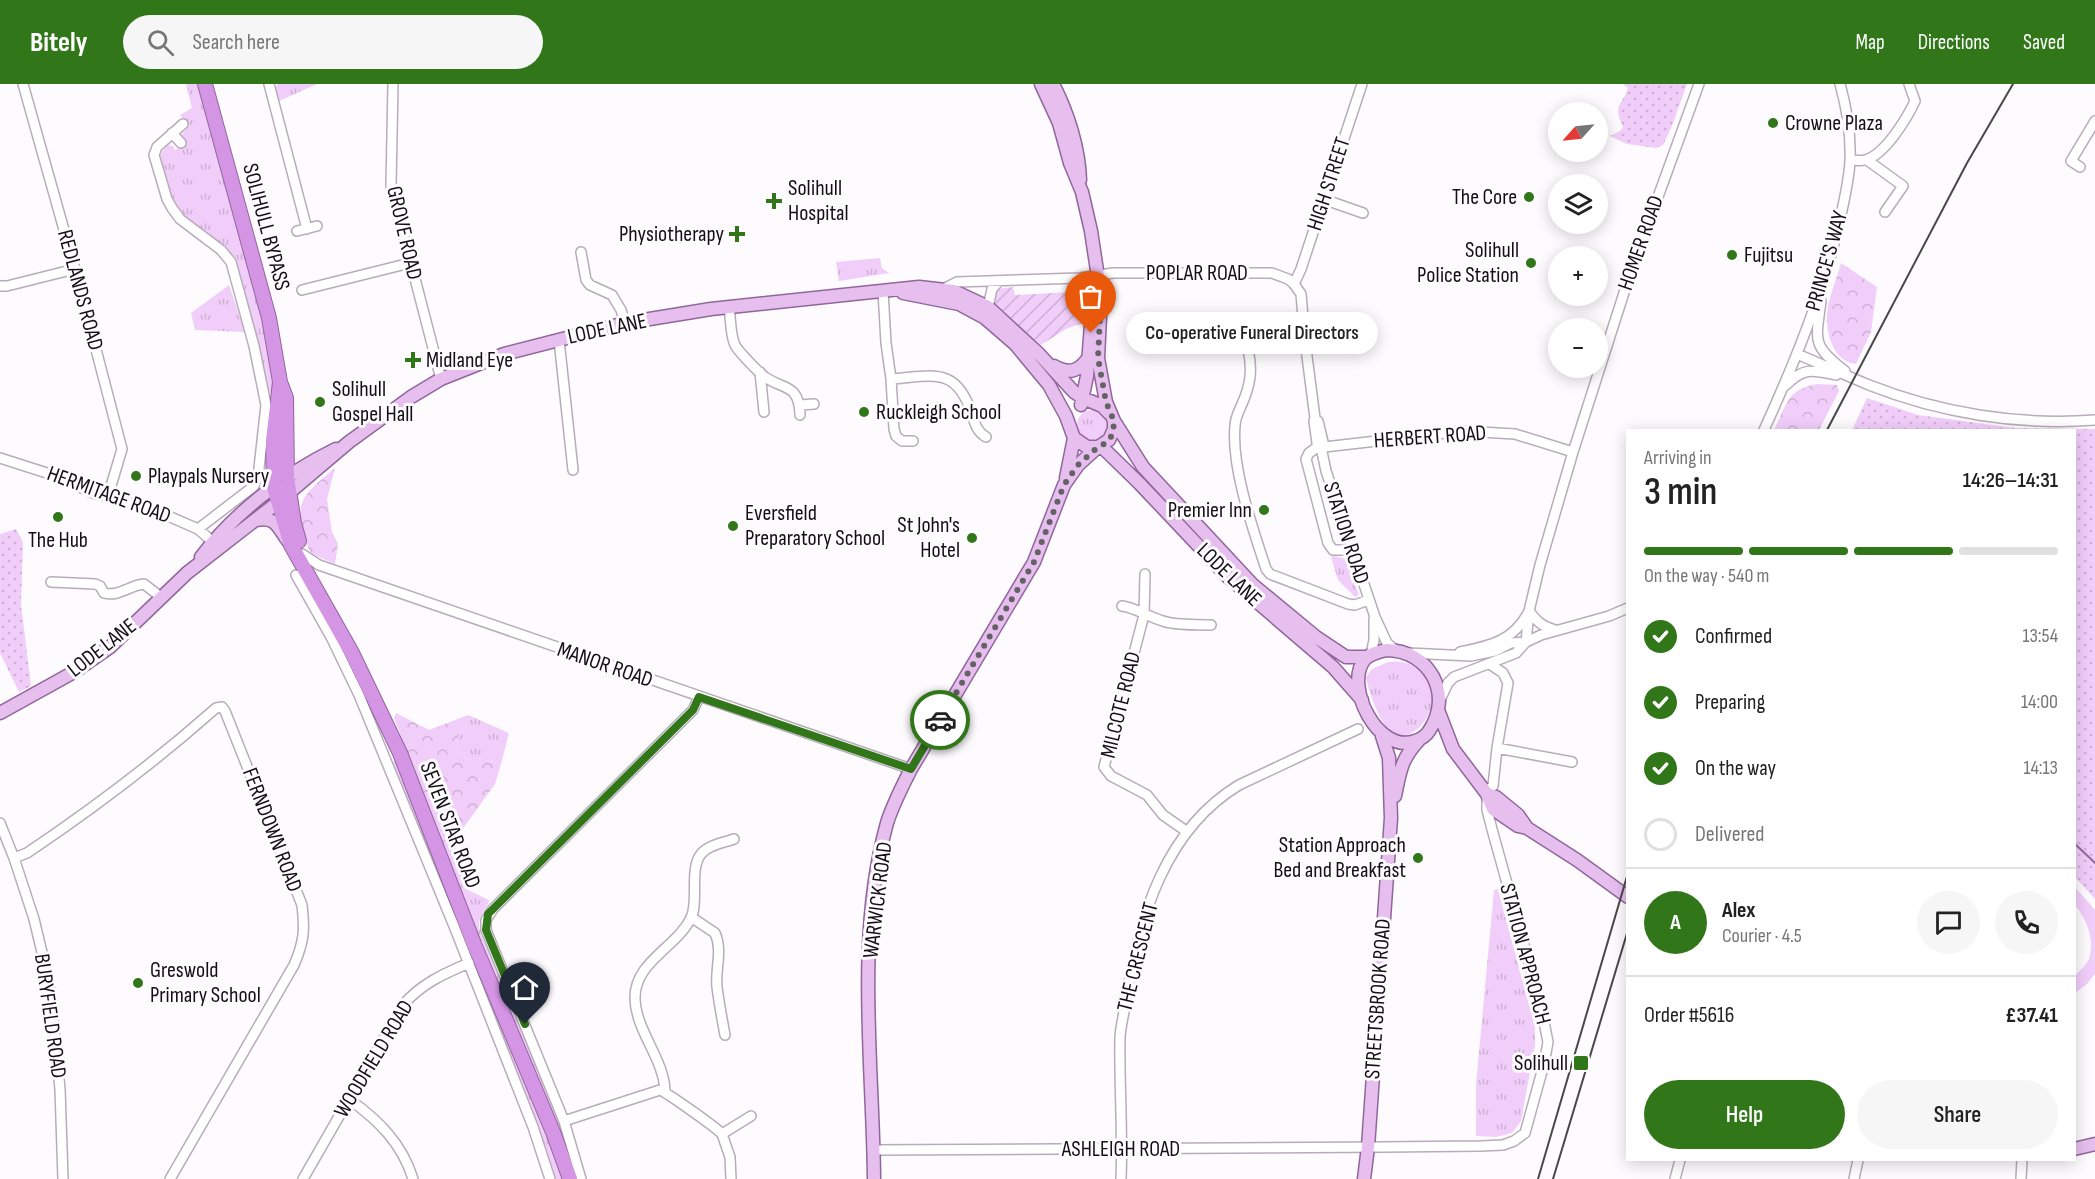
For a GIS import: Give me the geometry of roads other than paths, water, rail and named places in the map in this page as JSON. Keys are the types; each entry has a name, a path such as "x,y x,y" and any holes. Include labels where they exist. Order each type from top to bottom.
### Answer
{"highway":[{"name":"SOLIHULL BYPASS","path":"205,84 269,318 280,382 286,398 287,477"},
{"name":"SOLIHULL BYPASS","path":"274,487 273,441 280,382"},
{"name":"SEVEN STAR ROAD","path":"287,477 294,523 308,571"},
{"name":"SEVEN STAR ROAD","path":"274,487 291,545 308,571 357,663 400,753 470,936 554,1132 570,1179"}],"main road":[{"path":"1041,84 1059,123 1070,163 1080,188 1091,231 1101,297 1098,358 1106,402 1113,419 1113,434 1100,446 1087,447 1072,434 1071,417 1082,402 1089,356 1093,292 1097,274"},
{"path":"1053,84 1073,137 1080,165 1080,188"},
{"name":"LODE LANE","path":"193,568 213,542 243,512 287,477 349,442 411,397 441,379 504,354 625,323 729,308 919,287 943,289 964,295 988,308 1043,359 1082,402"},
{"name":"LODE LANE","path":"886,291 959,304 985,318 1015,344 1050,385 1072,434"},
{"path":"1043,359 1068,372 1081,368 1089,356"},
{"path":"1082,402 1101,405 1113,419"},
{"name":"LODE LANE","path":"1113,419 1143,467 1253,585 1316,637 1346,657 1368,656"},
{"name":"WARWICK ROAD","path":"874,1179 869,993 873,902 887,824 911,769 1034,562 1064,485 1072,434"},
{"name":"LODE LANE","path":"0,713 52,685 96,657 193,568 325,465 349,442"},
{"name":"LODE LANE","path":"1100,446 1140,484 1228,578 1333,667 1362,700"},
{"name":"WARWICK ROAD","path":"1064,485 1078,465 1100,446"},
{"path":"287,452 298,463 308,464"},
{"path":"256,520 266,518 272,520 291,545"},
{"path":"1453,749 1440,741 1421,739 1401,744 1382,736 1372,722 1362,700 1358,674 1368,656 1386,650 1400,651 1429,670 1436,680 1439,704 1453,749 1486,793 1493,808 1518,826 1527,828 1577,860 1626,896"},
{"path":"1421,739 1433,724 1439,704"},
{"name":"STREETSBROOK ROAD","path":"1364,1179 1391,818 1389,759 1382,736"},
{"name":"STREETSBROOK ROAD","path":"1391,818 1401,763 1421,739"},
{"path":"2076,1149 2095,1144"}],"street":[{"name":"REDLANDS ROAD","path":"23,84 75,268 122,449 108,496"},
{"path":"269,84 296,167 302,230 317,226"},
{"name":"GROVE ROAD","path":"393,84 391,186 441,379"},
{"name":"HIGH STREET","path":"1294,284 1362,84"},
{"name":"HOMER ROAD","path":"1526,642 1530,611 1573,452 1630,274 1699,84"},
{"name":"PRINCE'S WAY","path":"1764,429 1797,354 1830,263 1848,183 1850,160 1848,121 1840,84"},
{"path":"1850,160 1867,160 1881,150 1905,123 1915,101 1908,84"},
{"path":"2080,167 2071,161 2095,121"},
{"path":"183,124 157,147 154,155 167,199 180,219 221,250 231,262 254,346 266,405 258,477 254,486 198,528"},
{"path":"172,133 181,143"},
{"path":"1867,160 1903,186 1885,213"},
{"path":"1323,199 1363,213"},
{"path":"581,252 586,280 590,285 612,295 625,323"},
{"path":"302,290 410,263"},
{"path":"0,286 75,268"},
{"name":"POPLAR ROAD","path":"1097,274 1272,273 1294,284"},
{"path":"943,289 957,282 1080,278 1097,274"},
{"path":"1824,280 1818,341 1823,354 1856,379"},
{"path":"988,308 992,289 999,281"},
{"name":"STATION ROAD","path":"1294,284 1302,300 1315,418 1320,424 1323,442 1321,447 1326,471 1368,600 1388,643 1400,651"},
{"path":"886,291 886,343 895,433 902,441 912,441"},
{"path":"729,308 735,345 766,378 790,389 800,405 800,415"},
{"path":"1186,337 1196,345 1239,343 1248,350 1251,372 1248,390 1235,423 1234,444 1253,529 1266,569 1270,574 1348,604 1354,605 1368,600"},
{"path":"559,340 573,470"},
{"path":"1797,354 1856,379 1923,402 1990,417 2039,422 2095,420"},
{"path":"1783,388 1796,375 1807,370 1856,379"},
{"path":"760,372 764,412"},
{"path":"891,379 935,376 948,378 966,395 979,433 986,437"},
{"path":"800,405 814,404"},
{"name":"HERBERT ROAD","path":"1321,447 1463,430 1515,434 1573,452"},
{"path":"1321,447 1312,450 1306,459 1328,543 1333,550 1353,550"},
{"name":"HERMITAGE ROAD","path":"0,458 53,475 95,494 159,512 198,528 213,542"},
{"name":"MANOR ROAD","path":"308,571 699,697 911,769"},
{"name":"SEVEN STAR ROAD","path":"308,571 331,637 359,695 469,963 533,1127 550,1179"},
{"name":"MILCOTE ROAD","path":"1145,574 1144,615 1104,767 1111,776 1147,795 1163,815 1186,831"},
{"path":"51,582 95,584 100,586 104,593 113,595 144,584 162,598"},
{"path":"1122,606 1135,608 1144,615 1166,622 1211,626"},
{"path":"1400,651 1471,656 1495,651 1511,643 1526,642 1555,630 1609,616 1626,609"},
{"path":"1447,655 1503,640 1520,626 1530,611 1542,626 1555,630"},
{"name":"STATION ROAD","path":"1368,656 1374,640 1375,617"},
{"path":"1439,704 1454,676 1516,653 1526,642"},
{"path":"1486,793 1492,786 1508,683 1503,673 1490,664"},
{"name":"SEVEN STAR ROAD","path":"581,1179 564,1121 486,930 486,920 493,909 693,710 699,697"},
{"name":"FERNDOWN ROAD","path":"14,858 27,853 103,801 216,708 222,707 225,711 302,905 305,928 303,946 170,1179"},
{"name":"THE CRESCENT","path":"1121,1179 1120,1035 1137,941 1158,881 1186,831 1216,800 1239,785 1358,729"},
{"path":"1497,748 1572,762"},
{"name":"SEVEN STAR ROAD","path":"386,759 400,753"},
{"name":"STATION APPROACH","path":"1368,1147 1503,1144 1514,1141 1525,1133 1548,1042 1540,1002 1487,810 1486,793"},
{"name":"BURYFIELD ROAD","path":"0,824 34,919 50,986 60,1089 63,1179"},
{"path":"731,1179 730,1157 722,1134 665,1091 661,1072 636,1008 635,988 643,971 691,917 699,859 709,848 734,839"},
{"path":"691,917 715,933 719,944 717,986 724,1035"},
{"name":"WOODFIELD ROAD","path":"303,1179 403,1005 412,994 435,978 469,963"},
{"path":"564,1121 656,1091 665,1091"},
{"path":"349,1099 378,1121 391,1135 406,1160 413,1179"},
{"path":"722,1134 751,1116"},
{"name":"ASHLEIGH ROAD","path":"874,1150 1368,1147"},
{"path":"1675,1179 1680,1161"},
{"path":"1854,1179 1858,1161"},
{"path":"2021,1179 2022,1161"}],"waterway":[{"path":"2076,845 2095,863"}],"railway":[{"path":"1828,429 1967,163 2013,84"},
{"path":"1538,1179 1626,880"},
{"path":"1553,1179 1626,937"}],"place":[{"name":"Crowne Plaza","path":"1773,123"},
{"name":"The Core","path":"1529,197"},
{"name":"Solihull Hospital","path":"774,201"},
{"name":"Physiotherapy","path":"737,234"},
{"name":"Fujitsu","path":"1732,255"},
{"name":"Solihull Police Station","path":"1531,263"},
{"name":"Co-operative Funeral Directors","path":"1091,333"},
{"name":"Midland Eye","path":"413,360"},
{"name":"Solihull Gospel Hall","path":"320,402"},
{"name":"Ruckleigh School","path":"864,412"},
{"name":"Playpals Nursery","path":"136,476"},
{"name":"Premier Inn","path":"1264,510"},
{"name":"The Hub","path":"58,517"},
{"name":"Eversfield Preparatory School","path":"733,526"},
{"name":"St John's Hotel","path":"972,538"},
{"name":"Station Approach Bed and Breakfast","path":"1418,858"},
{"name":"Greswold Primary School","path":"138,983"},
{"name":"Solihull","path":"1581,1063"}]}
